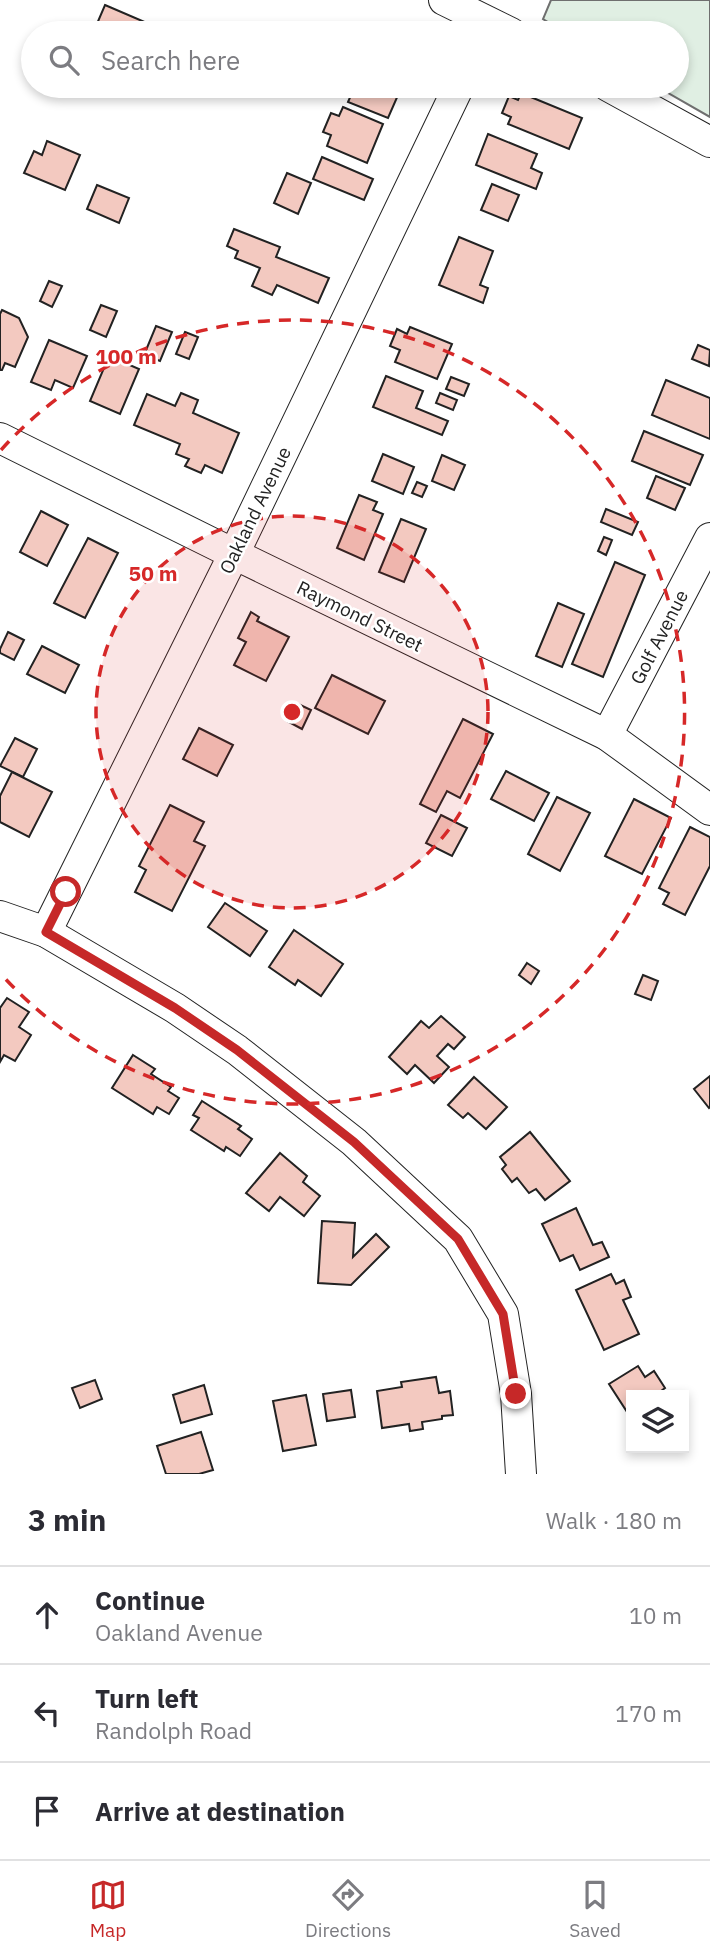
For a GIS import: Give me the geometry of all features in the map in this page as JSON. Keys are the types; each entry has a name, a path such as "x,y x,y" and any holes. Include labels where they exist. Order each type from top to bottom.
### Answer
{"street":[{"path":"444,0 480,21"},
{"name":"Oakland Avenue","path":"46,932 234,554 453,98"},
{"path":"630,98 710,142"},
{"name":"Raymond Street","path":"0,438 607,735 710,810"},
{"name":"Golf Avenue","path":"607,735 710,538"},
{"path":"0,916 46,932 175,1008 237,1050 354,1142 458,1239 503,1314 516,1394 521,1474"}],"green space":[{"path":"551,0 710,0 710,117 677,98 689,98 689,21 543,19"}],"building":[{"path":"105,5 142,21 98,21"},
{"path":"350,98 397,98 388,118 348,102"},
{"path":"508,98 533,98 582,118 569,149 508,124 511,117 502,113"},
{"path":"343,107 383,124 367,163 327,146 331,135 323,132 331,113 339,116"},
{"path":"488,134 537,154 531,168 542,173 536,189 476,165"},
{"path":"47,141 80,155 65,190 24,173 34,151 42,155"},
{"path":"322,157 373,179 364,200 313,179"},
{"path":"287,173 311,183 298,214 274,203"},
{"path":"492,184 519,195 508,221 481,210"},
{"path":"97,185 129,198 119,223 87,209"},
{"path":"234,229 280,247 276,257 329,278 318,303 277,285 272,295 252,286 260,268 235,258 238,251 227,246"},
{"path":"459,237 493,251 480,285 488,288 483,303 439,285"},
{"path":"49,281 62,286 52,307 40,301"},
{"path":"101,305 117,311 106,337 90,330"},
{"path":"2,310 19,318 28,337 15,367 5,363 0,370 0,314"},
{"path":"156,326 172,332 160,361 144,355"},
{"path":"410,327 452,344 437,379 395,362 400,350 390,346 397,329 407,334"},
{"path":"185,332 198,337 189,359 176,354"},
{"path":"49,340 87,356 73,388 55,380 51,390 31,382"},
{"path":"698,345 710,350 709,366 692,359"},
{"path":"109,356 139,369 120,414 90,401"},
{"path":"386,376 423,391 416,408 448,421 442,435 373,407"},
{"path":"451,377 469,384 464,396 446,389"},
{"path":"666,380 710,398 710,439 652,415"},
{"path":"181,393 198,400 193,413 239,433 222,473 205,465 201,473 185,466 189,459 176,454 180,444 134,425 147,394 175,406"},
{"path":"440,393 457,400 453,410 436,403"},
{"path":"644,431 703,455 690,485 632,461"},
{"path":"383,454 414,467 403,494 372,481"},
{"path":"442,455 465,465 454,490 432,481"},
{"path":"656,476 685,488 675,510 647,498"},
{"path":"417,482 427,486 422,497 412,493"},
{"path":"359,495 377,502 373,510 383,514 364,560 337,548"},
{"path":"606,509 638,522 632,535 601,522"},
{"path":"41,511 68,525 47,566 20,552"},
{"path":"401,519 426,529 404,582 379,572"},
{"path":"604,537 612,540 606,555 598,551"},
{"path":"88,538 118,553 85,618 54,603"},
{"path":"615,562 645,575 603,677 572,664"},
{"path":"558,603 584,614 562,667 536,656"},
{"path":"251,612 259,617 257,621 289,637 266,681 234,665 246,642 238,638"},
{"path":"8,632 24,640 14,660 0,653"},
{"path":"42,646 79,665 65,693 27,674"},
{"path":"332,675 385,701 368,734 315,708"},
{"path":"296,703 311,710 302,729 287,721"},
{"path":"463,719 493,734 460,798 447,791 436,812 420,804"},
{"path":"199,728 233,745 217,776 183,759"},
{"path":"15,738 37,749 23,777 0,766"},
{"path":"506,771 549,793 534,821 491,799"},
{"path":"12,772 52,792 29,837 0,822 0,796"},
{"path":"557,797 590,813 560,871 528,854"},
{"path":"634,799 671,818 642,874 605,856"},
{"path":"170,805 204,822 194,841 205,846 172,911 135,892 146,870 139,866"},
{"path":"441,815 467,828 452,856 426,843"},
{"path":"690,827 710,837 710,866 685,915 663,904 669,893 659,888"},
{"path":"225,903 267,931 250,956 208,927"},
{"path":"294,930 343,964 321,996 298,980 295,985 269,967"},
{"path":"527,963 539,971 531,984 519,975"},
{"path":"643,975 658,981 651,1000 635,994"},
{"path":"7,998 29,1012 19,1027 31,1035 15,1061 4,1055 0,1062 0,1008"},
{"path":"441,1016 465,1037 454,1049 448,1044 437,1056 449,1067 434,1083 415,1065 407,1074 389,1057 421,1021 429,1028"},
{"path":"133,1055 155,1069 151,1074 171,1087 168,1091 179,1098 169,1114 157,1107 153,1114 112,1088"},
{"path":"710,1076 710,1107 709,1108 694,1089"},
{"path":"474,1077 507,1107 486,1129 468,1113 463,1118 448,1105"},
{"path":"202,1101 241,1126 238,1129 252,1139 240,1156 226,1147 224,1151 191,1130 199,1118 193,1115"},
{"path":"530,1132 570,1181 545,1200 536,1189 529,1193 517,1178 512,1182 502,1169 506,1165 500,1157"},
{"path":"280,1153 307,1176 303,1182 320,1196 304,1216 280,1197 269,1211 246,1193"},
{"path":"576,1208 593,1245 602,1242 609,1257 580,1270 573,1255 560,1261 542,1224"},
{"path":"322,1221 355,1223 353,1257 376,1234 389,1247 351,1285 318,1283"},
{"path":"611,1274 616,1284 624,1280 631,1297 623,1300 639,1334 604,1350 576,1290"},
{"path":"638,1366 645,1377 654,1371 665,1388 626,1390 626,1410 609,1384"},
{"path":"436,1377 439,1393 450,1391 453,1415 422,1422 423,1429 410,1431 409,1424 382,1428 377,1391 402,1387 401,1382"},
{"path":"95,1380 102,1399 80,1408 72,1388"},
{"path":"204,1385 212,1414 181,1423 173,1395"},
{"path":"351,1390 355,1417 327,1421 323,1394"},
{"path":"306,1395 316,1445 283,1451 273,1401"},
{"path":"201,1432 213,1470 199,1474 166,1474 157,1446"}],"route":[{"path":"66,892 46,932 175,1008 237,1050 354,1142 458,1239 503,1314 516,1394"}]}
